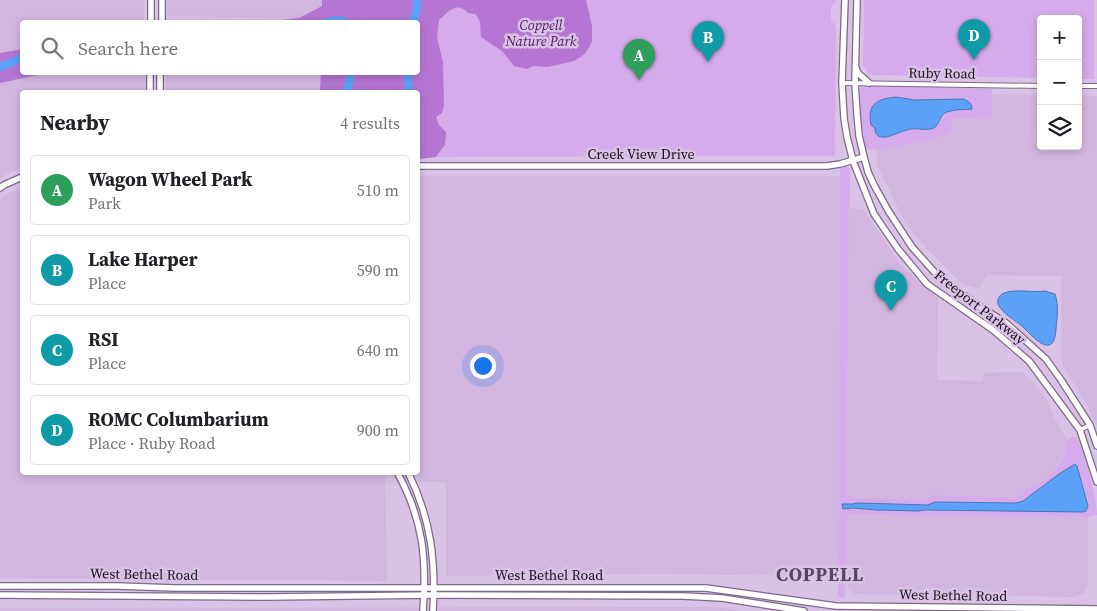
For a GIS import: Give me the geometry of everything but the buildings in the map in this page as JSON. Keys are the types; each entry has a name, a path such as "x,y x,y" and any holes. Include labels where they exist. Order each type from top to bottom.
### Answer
{"main road":[{"path":"151,0 151,20"},
{"path":"162,0 162,20"},
{"name":"Freeport Parkway","path":"845,0 842,83 844,118 853,161 874,214 903,255 927,284 993,330 1029,362 1080,430 1097,482"},
{"name":"Freeport Parkway","path":"857,0 855,83 858,121 864,157 874,185 912,247 937,275 1006,323 1046,359 1090,425 1097,446"},
{"path":"845,11 857,14"},
{"path":"845,18 857,14"},
{"path":"856,68 858,73 868,83"},
{"path":"150,75 150,90"},
{"path":"159,90 160,75"},
{"path":"150,82 158,90"},
{"name":"Creek View Drive","path":"420,166 826,166 864,157"},
{"path":"0,188 20,178"},
{"path":"398,475 413,505 419,526 424,559 425,588 423,611"},
{"path":"409,475 421,502 431,539 434,588 433,611"},
{"name":"West Bethel Road","path":"0,586 706,588 858,609 1097,609"},
{"path":"80,586 80,595"},
{"path":"198,588 198,596"},
{"path":"268,588 268,597"},
{"path":"750,602 752,594"},
{"name":"West Bethel Road","path":"0,595 268,597 424,595 683,596 722,598 804,611"}],"street":[{"name":"Ruby Road","path":"842,83 1037,86"},
{"path":"1082,86 1097,86"},
{"path":"903,255 912,247"},
{"path":"974,317 979,306"},
{"path":"1080,430 1090,425"}],"shaded area":[{"path":"0,0 144,0 144,20 20,20 20,49 0,53"},
{"path":"167,0 322,0 322,6 300,18 167,16"},
{"path":"38,75 146,75 145,90 20,90 20,168 0,179 0,83"},
{"path":"321,75 320,90 166,90 166,76"},
{"path":"992,94 1037,95 1037,150 1082,150 1082,95 1097,96 1097,426 1062,364 1061,276 987,275 979,289 962,284 927,249 904,221 877,165 877,150 905,144 952,118 991,119"},
{"path":"420,176 840,176 838,579 810,576 660,574 446,576 446,482 420,482 415,475 420,475"},
{"path":"20,189 20,475 385,475 387,581 0,578 0,200 8,193"},
{"path":"850,208 863,209 901,265 938,298 937,380 983,381 983,373 1022,372 1033,382 1050,405 1053,415 1067,440 1064,452 1060,464 1026,492 1017,497 933,495 925,500 846,498"},
{"path":"847,514 1088,517 1088,585 1084,593 1076,597 855,594 849,589 846,582"},
{"path":"714,607 745,611 0,611 0,608"}],"green space":[{"path":"322,0 836,0 831,7 831,21 836,25 835,156 436,157 420,159 420,90 320,90 321,75 420,75 420,20 322,20"},
{"name":"Coppell Nature Park","path":"322,0 586,0 592,26 592,42 585,54 574,61 548,67 533,66 527,69 514,66 502,51 481,37 480,22 475,14 468,13 460,8 450,11 439,20 437,38 443,62 444,106 442,113 436,117 439,125 446,132 445,145 436,157 420,159 420,90 320,90 321,75 420,75 420,20 280,20 299,18 322,6"},
{"path":"864,0 1094,0 1094,79 1082,79 1082,15 1037,15 1037,78 870,75 863,66"},
{"path":"20,49 20,75 38,75 0,83 0,53"},
{"path":"867,85 992,89 992,119 952,118 951,133 934,139 877,150 865,148 860,124 860,91 862,87"},
{"path":"846,166 850,168 846,497 925,500 933,495 1017,497 1058,467 1063,457 1067,440 1076,437 1090,475 1097,515 1088,517 847,514 845,598 838,597 840,169"}],"water":[{"path":"896,97 915,100 964,99 971,104 972,109 955,110 945,113 936,126 931,129 911,129 887,137 879,136 871,125 872,107 879,101"},
{"path":"1045,291 1055,294 1057,307 1055,338 1048,345 1038,341 1006,314 998,304 1000,296 1006,292"},
{"path":"1075,464 1088,506 1086,511 1083,512 843,509 842,504 1016,503 1023,501"}],"waterway":[{"path":"414,20 417,9 417,0"},
{"path":"0,67 20,59"},
{"path":"347,90 350,75"},
{"path":"409,75 409,90"}],"place":[{"name":"ROMC Columbarium","path":"974,60"},
{"name":"Lake Harper","path":"708,62"},
{"name":"Wagon Wheel Park","path":"639,80"},
{"name":"RSI","path":"891,311"}],"district":[{"name":"COPPELL","path":"820,574"}]}
